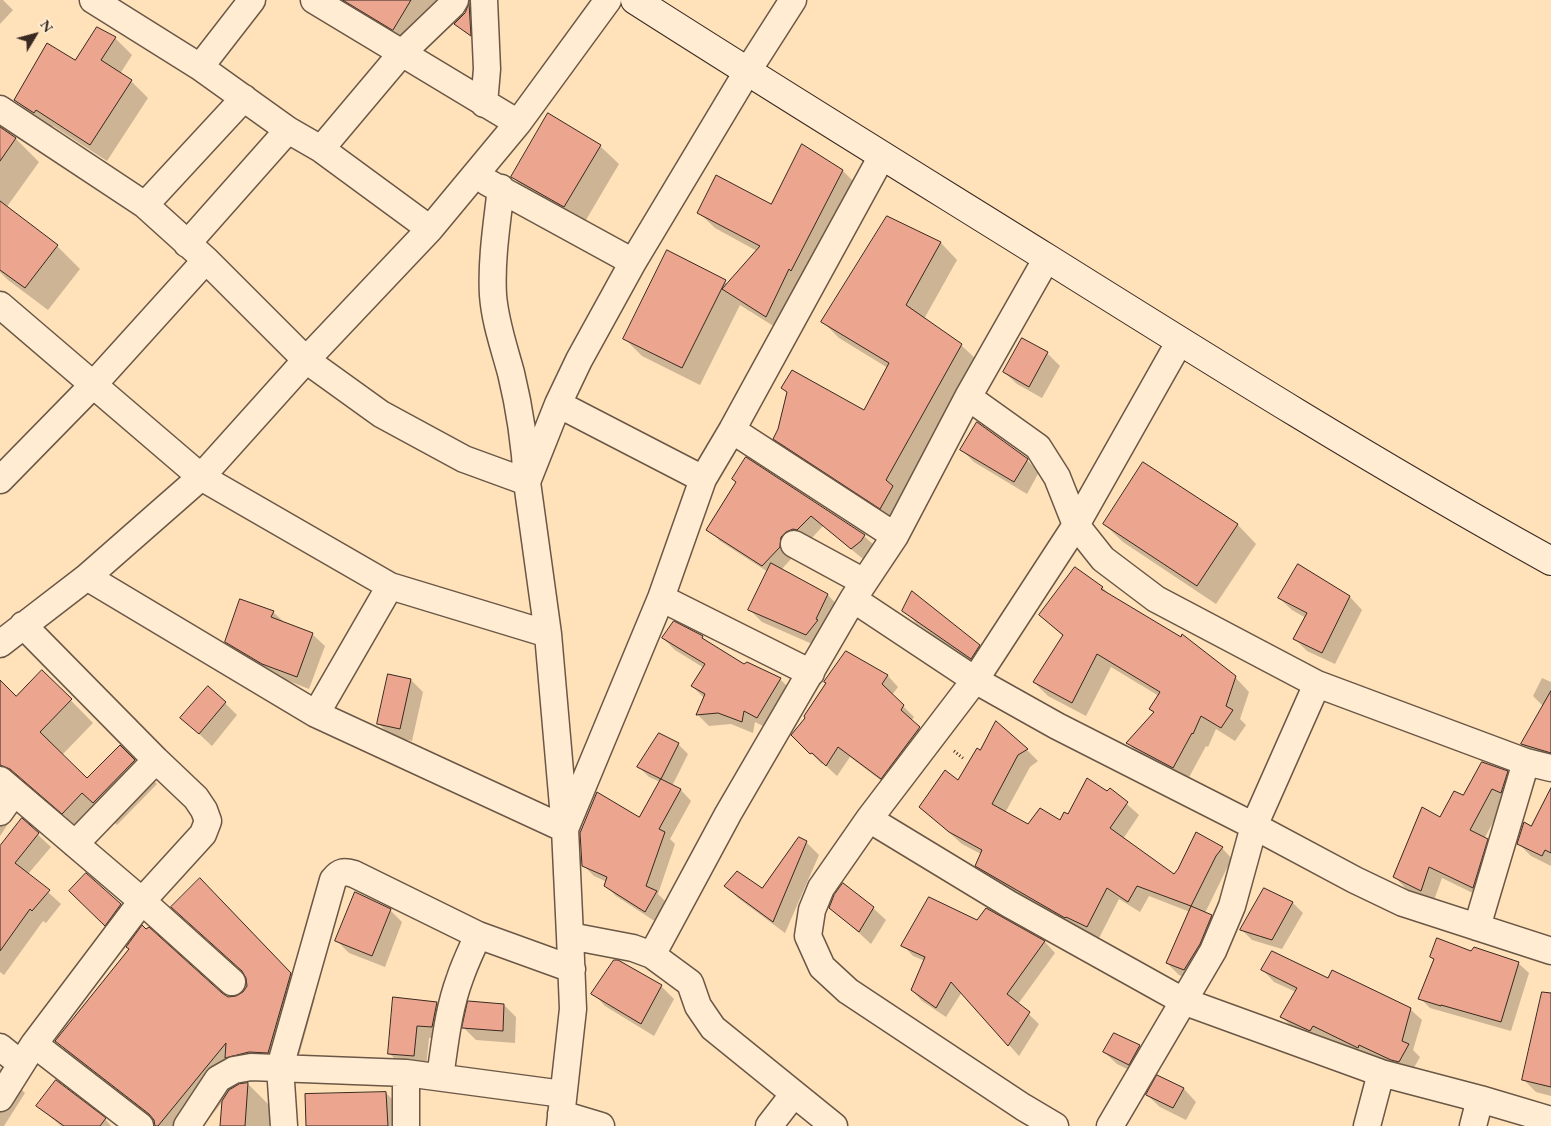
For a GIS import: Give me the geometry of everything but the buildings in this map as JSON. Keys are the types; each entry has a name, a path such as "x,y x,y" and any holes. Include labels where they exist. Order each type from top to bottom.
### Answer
{"street":[{"path":"93,0 200,67 288,130 321,149 430,229"},
{"path":"200,67 252,0"},
{"path":"314,0 518,123"},
{"path":"321,149 401,54 455,0"},
{"path":"484,0 487,69 484,104"},
{"path":"0,644 87,577 201,477 306,360 430,229 518,123 608,0"},
{"path":"635,0 747,72 1180,341 1460,511 1551,561"},
{"path":"528,482 558,404 579,360 633,262 747,72 793,0"},
{"path":"145,205 244,98"},
{"path":"0,110 145,205 197,252 306,360 380,414 464,459 528,482"},
{"path":"0,480 93,386 197,252 288,130"},
{"path":"558,833 661,598 703,478 732,430 882,156"},
{"path":"474,176 501,188 633,262"},
{"path":"501,188 494,258 493,294 497,321 524,435 528,482 548,634 558,833 570,936 573,1009 561,1111"},
{"path":"652,955 728,814 812,673 858,591 895,536 968,397 1046,258"},
{"path":"0,305 201,477 390,586 548,634"},
{"path":"1055,1126 1023,1107 848,991 822,967 808,936 812,910 821,888 869,819 975,680 1076,524 1180,341"},
{"path":"968,397 1038,447 1057,477 1076,524 1104,559 1156,599 1317,684 1539,765 1477,927"},
{"path":"558,404 703,478"},
{"path":"732,430 895,536"},
{"path":"794,544 975,680 1057,726 1254,826 1355,880 1404,903 1551,951"},
{"path":"87,577 316,714 558,833"},
{"path":"316,714 390,586"},
{"path":"661,598 812,673"},
{"path":"0,1098 28,1054 142,901 204,834 208,821 204,810 196,798 23,625"},
{"path":"1110,1126 1213,950 1232,906 1254,826 1317,684"},
{"path":"74,844 156,760"},
{"path":"5,795 74,844 142,901 232,982"},
{"path":"869,819 1009,904 1182,1001 1381,1073 1551,1120"},
{"path":"284,1126 280,1067 333,880 338,873 345,871 354,874 478,935 572,970"},
{"path":"440,1077 454,997 460,977 478,935"},
{"path":"570,936 632,948 652,955 690,983 698,1006 713,1028 793,1095 834,1126"},
{"path":"0,1047 28,1054 140,1126"},
{"path":"187,1126 218,1079 234,1070 251,1067 406,1073 440,1077 561,1111 601,1126"},
{"path":"406,1073 406,1126"},
{"path":"1367,1126 1381,1073"},
{"path":"769,1126 793,1095"},
{"path":"1473,1126 1480,1099"}],"path":[{"path":"953,750 964,759"}]}
